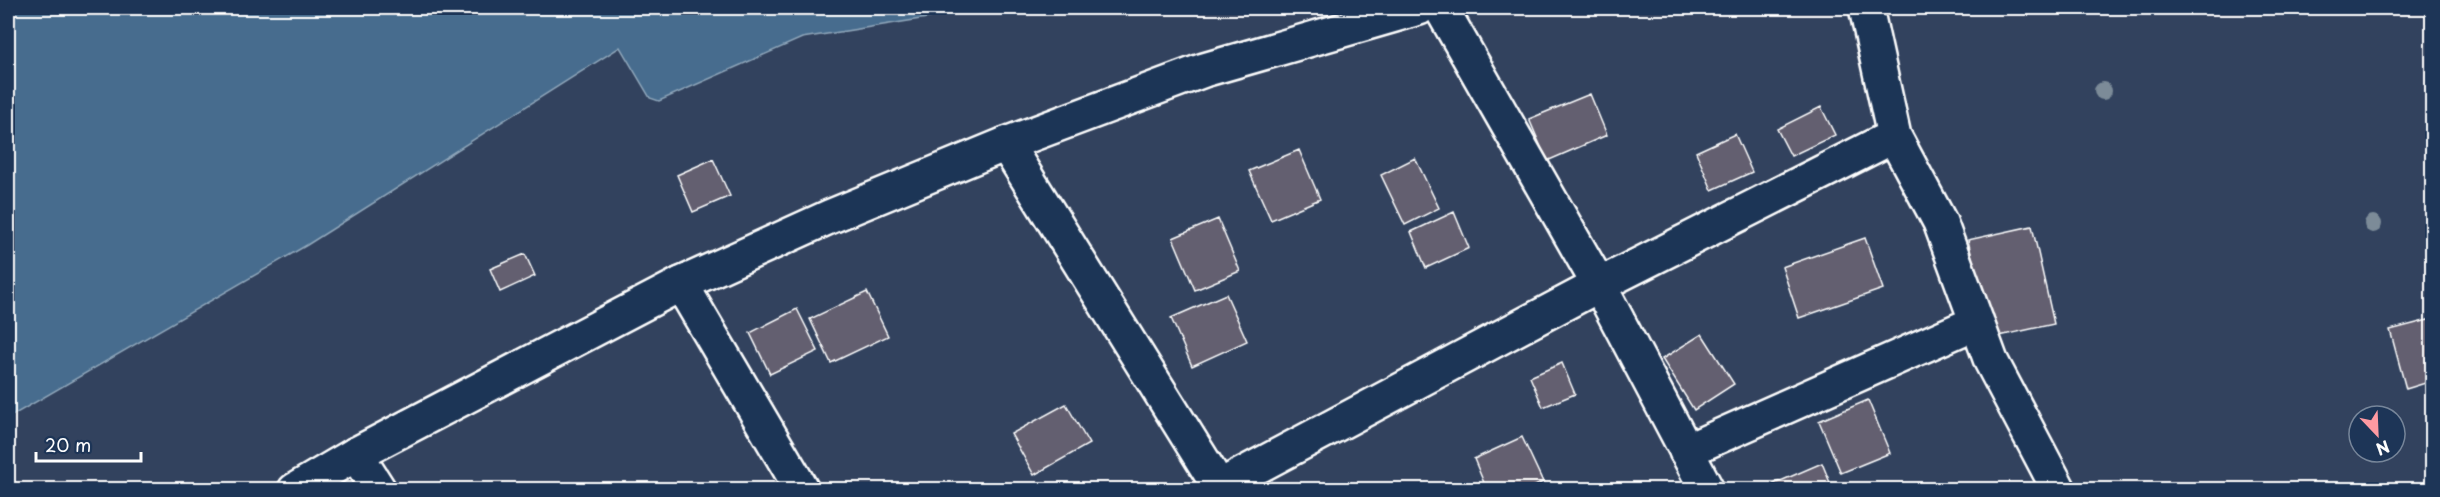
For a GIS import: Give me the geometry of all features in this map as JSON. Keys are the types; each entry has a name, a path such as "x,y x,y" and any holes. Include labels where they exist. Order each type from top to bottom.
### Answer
{"main road":[{"path":"295,489 356,453 681,284 829,217 1006,144 1204,70 1419,8"},
{"path":"1441,8 1599,285 1707,489"},
{"path":"1866,8 1894,136 1940,222 1991,361 2059,489"},
{"path":"1006,144 1218,488 1599,285 1894,136"},
{"path":"681,284 802,489"},
{"path":"1686,451 1977,322"},
{"path":"356,453 379,489"}],"water":[{"path":"8,8 939,8 939,16 802,38 659,101 650,98 620,47 307,245 8,418"}],"building":[{"path":"1590,94 1607,135 1547,161 1529,119"},
{"path":"1821,107 1835,135 1791,156 1777,129"},
{"path":"1735,134 1752,172 1712,190 1696,152"},
{"path":"1299,150 1320,199 1271,220 1249,171"},
{"path":"1415,158 1439,208 1405,225 1381,175"},
{"path":"713,159 730,196 693,212 677,175"},
{"path":"1454,212 1469,248 1426,268 1411,232"},
{"path":"1218,219 1240,271 1195,290 1173,238"},
{"path":"2032,226 2054,324 1990,338 1968,240"},
{"path":"1865,238 1883,289 1799,318 1782,267"},
{"path":"525,254 535,276 500,292 490,269"},
{"path":"867,292 888,336 831,363 810,319"},
{"path":"1226,294 1247,341 1192,366 1171,318"},
{"path":"797,309 818,351 770,374 750,333"},
{"path":"2432,319 2432,381 2406,389 2390,330"},
{"path":"1702,334 1734,384 1694,410 1662,359"},
{"path":"1562,363 1575,394 1543,407 1530,377"},
{"path":"1868,400 1890,453 1841,473 1819,421"},
{"path":"1066,404 1089,444 1034,475 1011,434"},
{"path":"1522,437 1543,482 1527,490 1487,490 1474,459"},
{"path":"1822,463 1833,490 1762,490 1762,489"}]}
